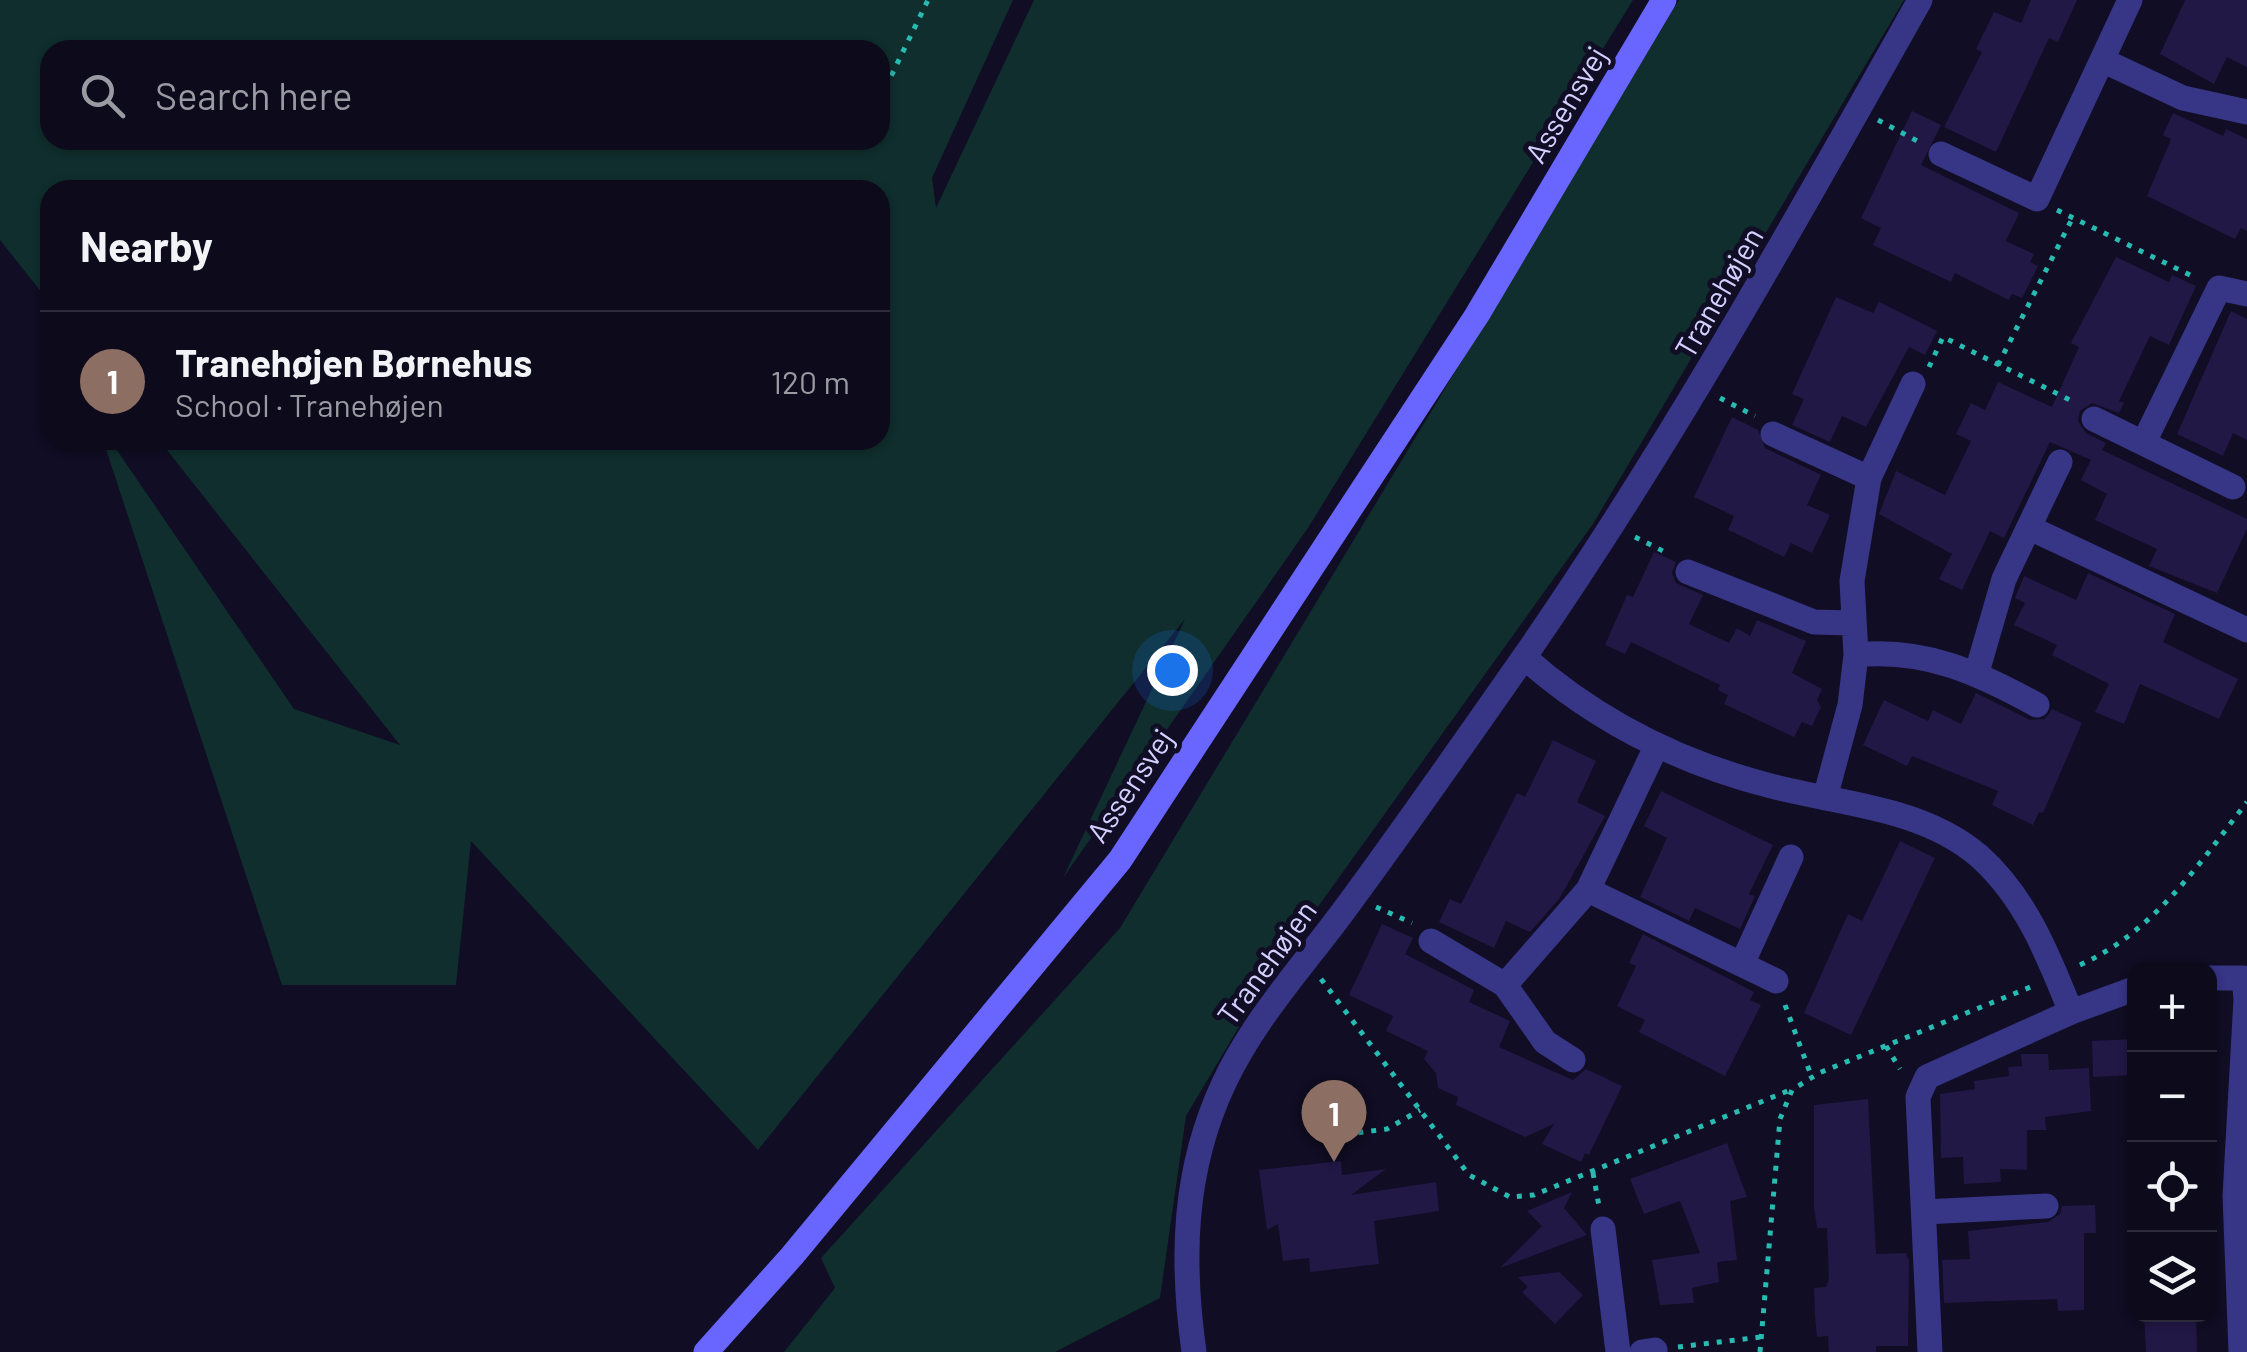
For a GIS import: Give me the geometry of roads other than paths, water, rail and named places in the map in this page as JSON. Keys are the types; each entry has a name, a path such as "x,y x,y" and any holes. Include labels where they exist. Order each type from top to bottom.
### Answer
{"main road":[{"name":"Assensvej","path":"706,1352 792,1256 1120,860 1477,315 1664,0"}],"street":[{"name":"Tranehøjen","path":"1194,1352 1185,1247 1198,1153 1224,1083 1244,1045 1354,896 1614,526 1701,388 1920,0"},
{"path":"1942,154 2037,200 2130,0"},
{"path":"2104,61 2184,98 2247,112"},
{"path":"2144,442 2218,288 2247,294"},
{"path":"1824,798 1850,705 1856,655 1852,623 1856,546 1869,478 1913,384"},
{"path":"2094,420 2234,487"},
{"path":"1773,434 1869,478"},
{"path":"1977,672 2004,579 2060,462"},
{"path":"2030,528 2247,630"},
{"path":"1688,572 1814,622 1852,623"},
{"path":"1856,655 1896,651 1977,672 2037,705"},
{"path":"1524,657 1565,694 1656,747 1770,786 1893,812 1937,830 1976,854 2005,882 2031,919 2071,1012"},
{"path":"1506,984 1588,890 1656,747"},
{"path":"1742,964 1791,857"},
{"path":"1588,890 1776,981"},
{"path":"1431,941 1506,984 1545,1042 1573,1060"},
{"path":"2217,978 2244,978 2246,1000 2235,1196 2241,1352"},
{"path":"1930,1352 1918,1097 1927,1077 2071,1012 2127,992"},
{"path":"1924,1212 2046,1206"},
{"path":"1603,1229 1618,1352"}],"place":[{"name":"Tranehøjen Børnehus","path":"1334,1162"}]}
